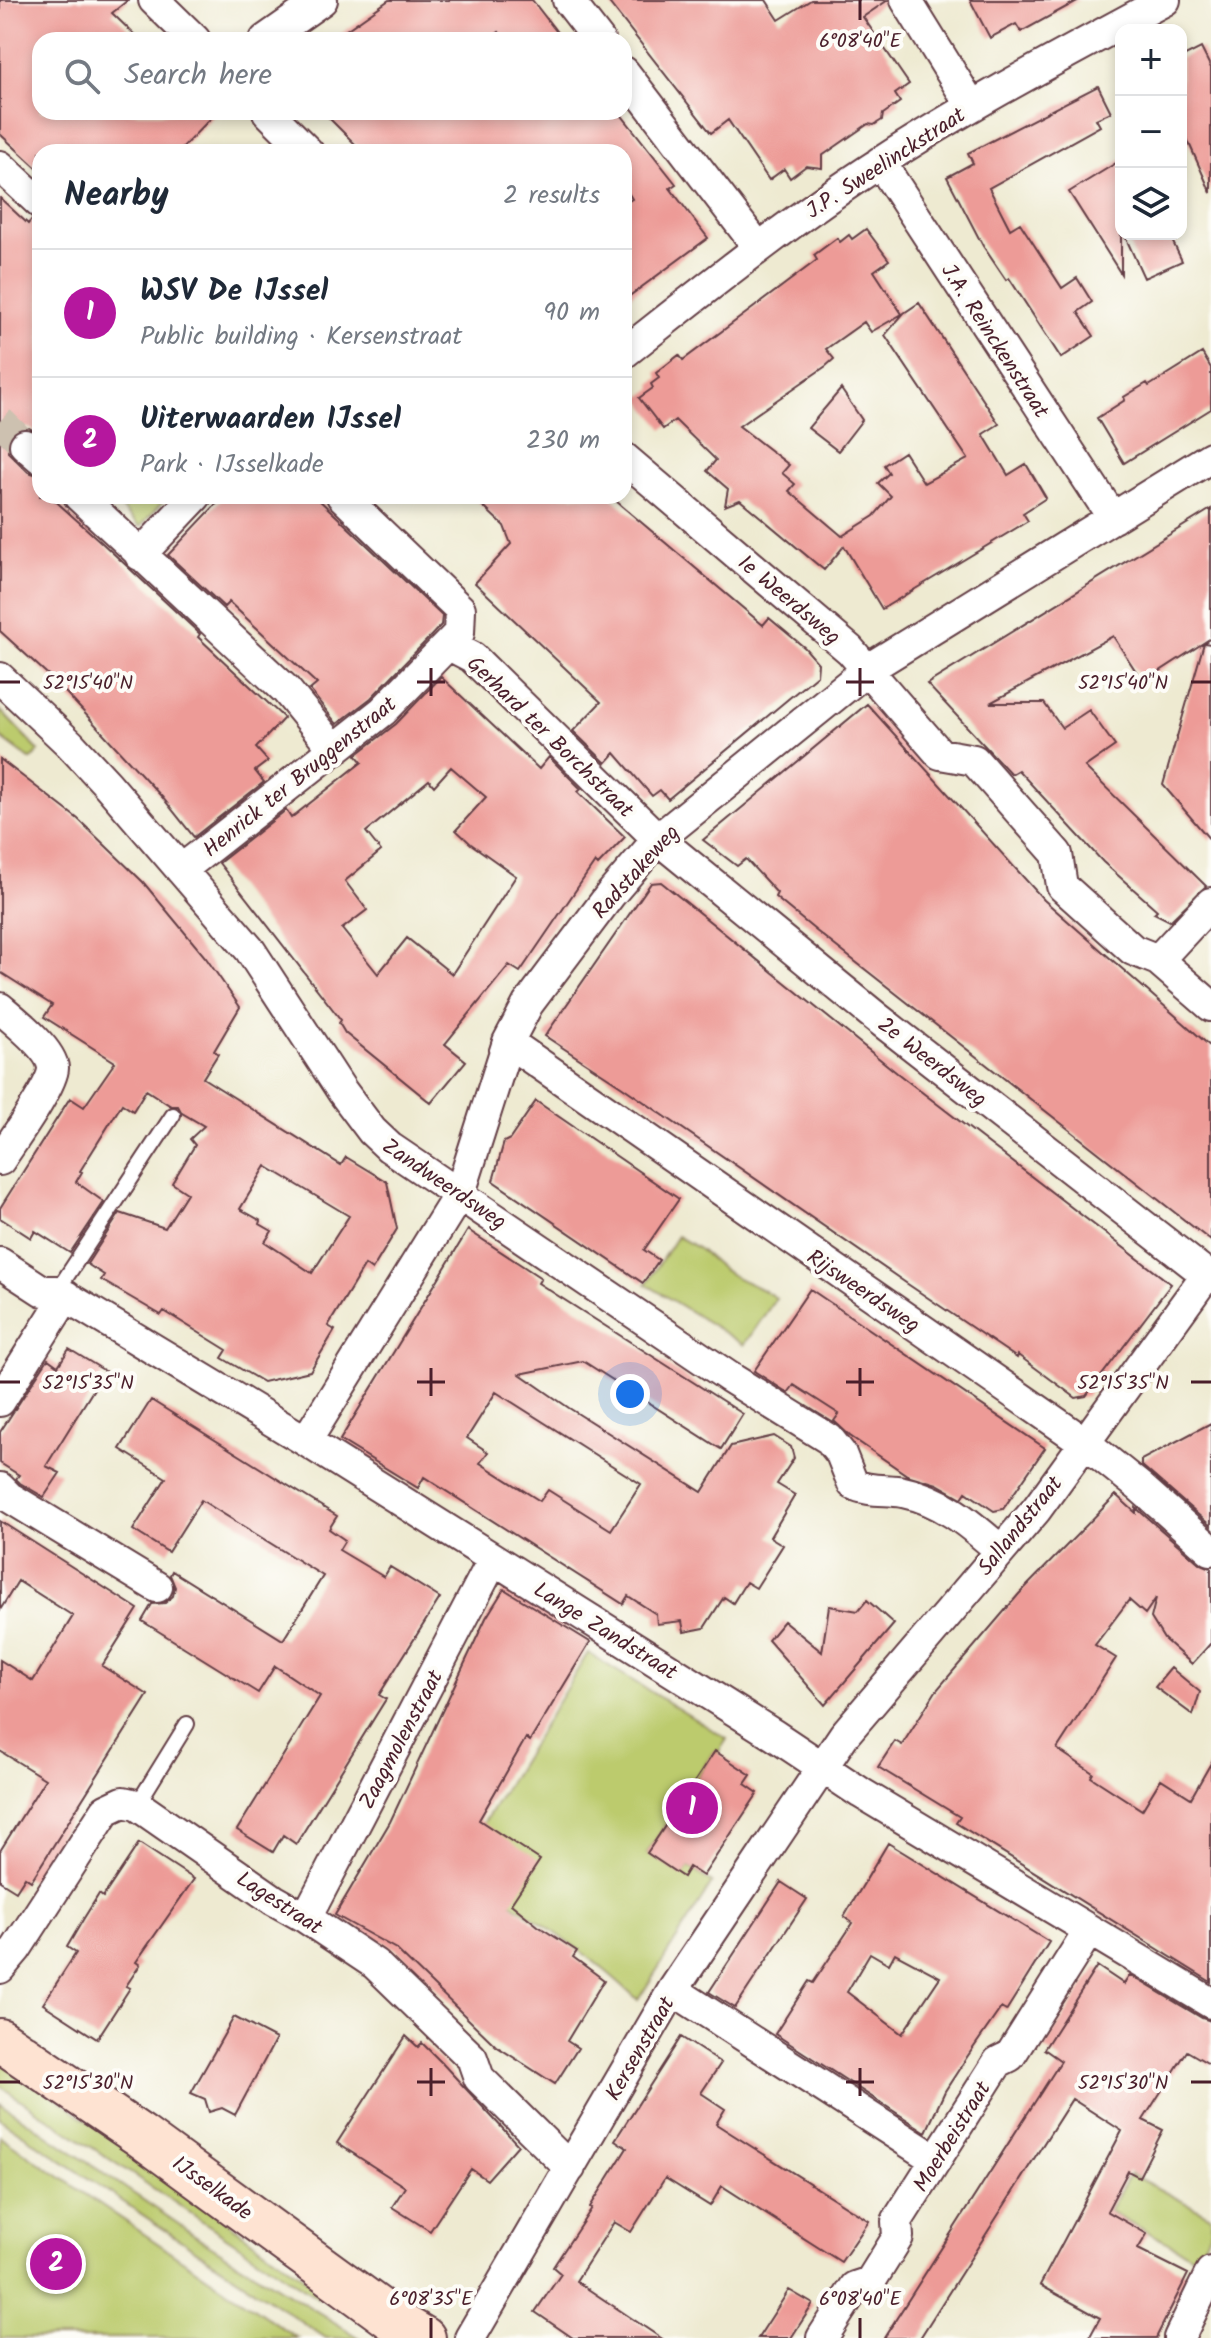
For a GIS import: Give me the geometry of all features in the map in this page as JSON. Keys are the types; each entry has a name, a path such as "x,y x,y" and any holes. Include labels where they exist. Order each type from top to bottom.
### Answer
{"street":[{"path":"154,0 187,32"},
{"path":"276,32 322,0"},
{"path":"568,0 593,32"},
{"path":"906,0 971,105"},
{"name":"J.P. Sweelinckstraat","path":"632,347 758,247 880,162 971,105 1165,0"},
{"path":"632,82 758,247"},
{"path":"276,120 300,144"},
{"name":"J.A. Reinckenstraat","path":"880,162 1113,518"},
{"path":"0,166 32,196"},
{"name":"Radstakeweg","path":"306,1441 460,1193 508,1042 528,1004 610,895 658,839 868,669 1211,457"},
{"name":"1e Weerdsweg","path":"632,465 850,650 940,754 974,760 1057,854 1062,886 1133,950 1158,960 1211,1006"},
{"path":"87,504 286,690 335,750"},
{"path":"140,555 188,504"},
{"name":"Gerhard ter Borchstraat","path":"350,504 460,609 459,633 449,645 472,657 658,839"},
{"name":"Henrick ter Bruggenstraat","path":"181,870 383,711 449,645"},
{"name":"Zandweerdsweg","path":"0,678 79,754 250,950 372,1131 389,1147 729,1377 829,1439 841,1454 853,1484 925,1498 962,1516 1000,1550"},
{"name":"2e Weerdsweg","path":"658,839 876,1017 1209,1276"},
{"path":"1158,960 1211,903"},
{"path":"0,1008 48,1055 53,1067 49,1083 0,1160"},
{"name":"Rijsweerdsweg","path":"508,1042 1084,1442 1211,1550"},
{"name":"Lange Zandstraat","path":"0,1263 43,1291 61,1293 306,1441 821,1767 1088,1932 1211,2003"},
{"name":"Sallandstraat","path":"821,1767 844,1735 1036,1510 1209,1276"},
{"path":"0,1401 61,1293"},
{"path":"0,1488 9,1497 157,1587"},
{"name":"Zaagmolenstraat","path":"306,1918 493,1560"},
{"name":"Kersenstraat","path":"470,2338 673,1990 821,1767"},
{"path":"5,1952 106,1810 123,1802 137,1805"},
{"name":"Lagestraat","path":"137,1805 274,1900 375,1964 472,2058 479,2078 570,2168"},
{"name":"Moerbeistraat","path":"822,2338 855,2287 870,2282 898,2237 897,2221 998,2062 1010,2056 1088,1932"},
{"path":"673,1990 936,2160"},
{"name":"IJsselkade","path":"0,2040 141,2136 395,2321 424,2338"},
{"path":"1179,2338 1211,2272"}],"lane":[{"path":"61,1293 173,1115"},
{"path":"137,1805 187,1724"}],"green space":[{"path":"117,504 161,504 140,527"},
{"path":"0,710 39,751 31,760 0,737"},
{"path":"677,1236 730,1274 776,1298 744,1345 646,1284"},
{"path":"588,1653 727,1739 718,1753 714,1751 647,1853 683,1876 689,1867 712,1883 638,2000 574,1946 456,1868"},
{"path":"0,2057 322,2291 318,2298 0,2086"},
{"path":"0,2103 208,2244 360,2338 326,2338 0,2119"},
{"path":"0,2136 297,2338 0,2338"},
{"path":"1130,2174 1211,2216 1211,2230 1196,2258 1109,2211"}],"building":[{"path":"0,0 128,0 112,13 132,32 32,32 32,120 209,120 186,144 32,144 32,164 0,134"},
{"path":"389,0 532,0 557,32 499,32 343,32"},
{"path":"607,0 766,0 779,20 811,0 888,0 863,17 909,84 895,94 900,102 883,114 882,120 874,125 868,124 822,156 822,168 806,166 790,178 784,169 769,180 728,120 711,133"},
{"path":"970,0 1079,0 1021,32 1016,24 990,38"},
{"path":"1201,48 1211,68 1211,193 1187,139 1187,55"},
{"path":"1098,86 1111,112 1096,119 1100,126 989,188 1010,229 1020,223 1062,288 1077,278 1092,302 1078,312 1094,336 1061,358 1009,278 1006,280 983,246 947,177 973,163 968,153"},
{"path":"331,120 625,120 676,184 670,188 708,238 632,294 632,144 355,144"},
{"path":"1115,164 1115,240 1121,240 1121,274 1069,192"},
{"path":"0,198 28,224 32,219 32,430 18,428 11,434 8,452 32,473 32,504 59,504 200,634 198,637 284,718 256,748 268,761 255,771 264,782 194,837 162,797 56,682 0,631"},
{"path":"866,229 889,260 874,271 902,314 871,332 864,322 826,349 834,359 826,366 739,426 789,465 782,473 795,484 789,491 842,536 874,516 891,496 878,483 889,473 884,465 904,452 924,483 968,459 885,335 904,313 919,303 999,424 983,434 1008,475 1026,464 1046,498 1023,513 1028,521 882,609 844,546 824,570 740,500 725,506 728,489 707,471 716,460 675,420 663,429 639,398 653,388 651,384 659,378 656,373 679,355 683,360 817,260 814,255 837,238 840,242 849,235 852,239"},
{"path":"1127,240 1172,240 1182,261 1144,278"},
{"path":"1202,353 1211,368 1211,409 1124,463 1097,418 1125,400 1124,397 1147,383 1149,386"},
{"path":"841,389 862,420 838,451 808,428"},
{"path":"216,504 323,504 442,616 441,625 371,698 337,724 310,690 317,684 229,602 224,607 168,555"},
{"path":"481,504 619,504 763,625 769,618 805,648 818,663 817,675 668,799 660,790 652,796 615,753 606,763 573,731 601,702 475,583 511,544 504,526"},
{"path":"1211,509 1211,638 1143,682 1113,636 990,703 1044,703 1062,728 1089,710 1115,746 1085,767 1206,886 1170,921 1154,913 1157,910 1103,862 1018,770 1011,774 927,684"},
{"path":"1204,643 1211,644 1211,841 1163,785"},
{"path":"441,677 539,769 549,757 581,789 578,792 625,837 598,865 595,862 520,972 509,965 445,1044 466,1061 431,1103 345,1033 339,1023 341,1020 219,863 286,810 291,818 362,762 356,755 396,724","holes":["451,767 486,797 456,830 516,876 452,974 407,938 378,974 342,929 367,910 345,881 381,851 366,832 429,780 434,786"]},
{"path":"867,704 1044,900 1211,1047 1211,1241 815,930 775,897 777,893 746,859 737,866 703,840"},
{"path":"0,759 78,819 143,882 206,958 240,1007 214,1051 218,1054 203,1078 341,1165 346,1157 387,1182 397,1229 372,1270 365,1265 328,1326 335,1330 310,1371 263,1382 222,1358 227,1350 164,1311 161,1315 101,1280 104,1275 87,1264 120,1213 165,1228 187,1193 172,1183 195,1145 190,1139 204,1126 182,1113 178,1106 171,1106 146,1090 133,1111 122,1104 80,1171 76,1182 104,1202 70,1253 35,1231 31,1238 0,1218 0,1208 70,1098 84,1107 115,1062 44,1017 52,1005 0,972","holes":["266,1166 349,1216 312,1273 265,1242 272,1231 240,1209"]},
{"path":"661,882 897,1073 1171,1284 1086,1396 1076,1398 1018,1355 1017,1358 545,1036 651,883"},
{"path":"536,1101 679,1199 644,1250 659,1260 643,1283 493,1181 504,1142 510,1139"},
{"path":"468,1230 541,1278 538,1283 743,1414 721,1449 583,1361 520,1374 702,1492 731,1446 774,1436 791,1447 794,1458 777,1484 795,1495 770,1537 783,1545 756,1588 746,1582 733,1603 724,1597 704,1628 684,1632 682,1621 657,1624 656,1614 628,1596 623,1604 424,1477 418,1488 340,1440","holes":["496,1392 641,1484 611,1530 548,1490 540,1501 480,1463 488,1452 467,1438"]},
{"path":"810,1289 1045,1448 1003,1509 994,1511 966,1492 962,1498 937,1484 907,1475 850,1436 834,1421 839,1414 794,1385 788,1393 754,1371"},
{"path":"69,1349 105,1371 46,1466 60,1473 44,1497 20,1483 16,1479 19,1475 0,1463 0,1432 48,1359 58,1366"},
{"path":"151,1400 337,1516 329,1529 345,1540 339,1550 384,1577 390,1567 440,1598 379,1695 386,1699 296,1844 283,1835 273,1852 237,1830 320,1696 275,1666 258,1693 142,1621 152,1604 165,1603 173,1596 172,1571 283,1640 323,1576 201,1500 168,1552 133,1530 166,1478 120,1449"},
{"path":"1211,1423 1211,1526 1141,1465 1141,1460"},
{"path":"1116,1495 1136,1513 1136,1508 1199,1563 1211,1568 1211,1643 1192,1664 1164,1639 1151,1618 1156,1598 1145,1614 1129,1600 1095,1645 1116,1658 1057,1749 1093,1773 1091,1777 1142,1810 1161,1779 1191,1798 1211,1763 1211,1982 956,1823 960,1817 878,1767 895,1741 902,1745 936,1691 1019,1594"},
{"path":"0,1521 138,1609 102,1666 148,1695 31,1881 25,1877 16,1891 0,1881 0,1851 45,1779 0,1751 0,1660 33,1681 73,1616 18,1581 0,1610"},
{"path":"504,1589 590,1642 530,1741 526,1738 479,1820 540,1860 511,1904 577,1951 573,1957 604,1980 567,2041 578,2048 555,2084 496,2046 396,1949 335,1915 390,1822 486,1618"},
{"path":"867,1600 894,1624 825,1705 768,1640 784,1621 822,1652 829,1606 858,1611"},
{"path":"1171,1668 1200,1692 1193,1715 1155,1687"},
{"path":"715,1751 751,1775 745,1784 758,1793 703,1876 689,1867 683,1877 647,1853"},
{"path":"139,1843 194,1879 136,1962 140,1965 126,1986 130,1988 97,2039 43,2004 76,1953 67,1947 84,1918 99,1894 103,1897"},
{"path":"888,1843 1049,1942 1006,2011 1001,2008 967,2057 945,2091 926,2132 775,2034 809,1981 813,1983 853,1923 844,1917","holes":["870,1953 889,1964 895,1953 940,1977 902,2034 847,1992"]},
{"path":"781,1882 807,1899 735,2008 709,1992"},
{"path":"1097,1966 1124,1984 1130,1975 1211,2021 1211,2065 1187,2051 1143,2120 1163,2130 1139,2177 1128,2171 1107,2211 1147,2234 1138,2249 1188,2274 1156,2338 1089,2338 1100,2318 1040,2285 1122,2131 1072,2099 920,2338 884,2338 1061,2061 1044,2049"},
{"path":"234,2017 276,2039 235,2115 222,2108 209,2112 205,2099 191,2093"},
{"path":"406,2036 418,2047 422,2043 518,2145 487,2180 471,2169 430,2231 392,2207 405,2187 337,2143"},
{"path":"681,2037 721,2063 701,2093 725,2109 716,2124 869,2221 841,2262 722,2186 710,2206 665,2178 631,2232 614,2222 576,2281 661,2338 573,2338 535,2312 561,2274 553,2267 627,2148 615,2140"},
{"path":"789,2290 813,2304 791,2338 758,2338"}],"tunnel":[{"path":"0,421 25,445"}],"place":[{"name":"WSV De IJssel","path":"692,1808"},
{"name":"Uiterwaarden IJssel","path":"56,2264"}]}
